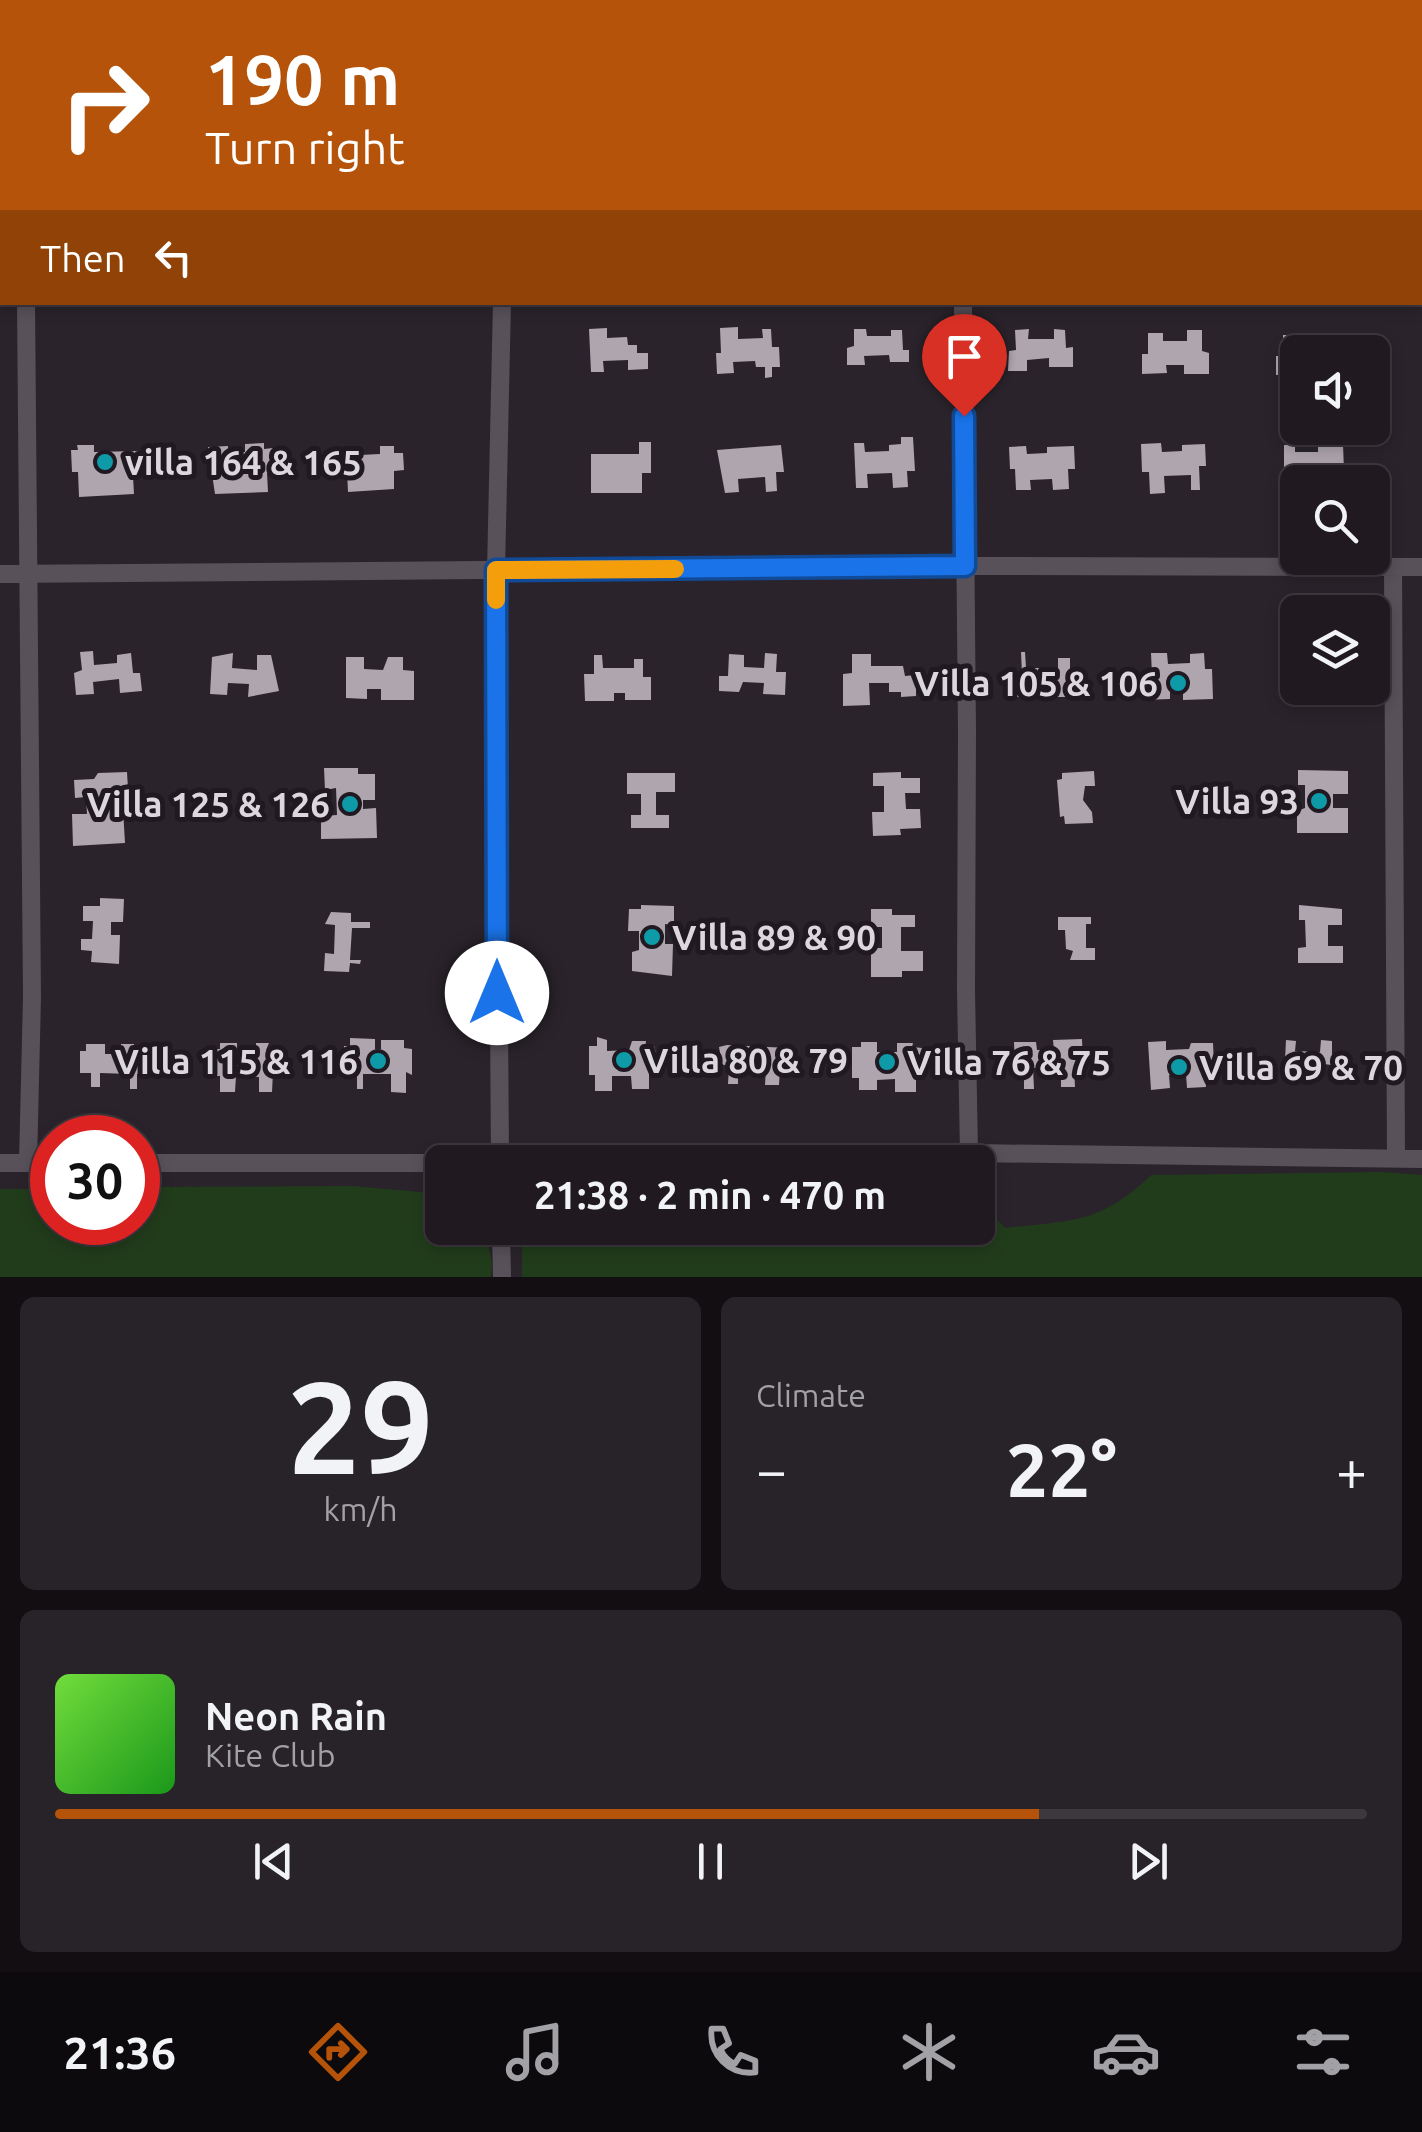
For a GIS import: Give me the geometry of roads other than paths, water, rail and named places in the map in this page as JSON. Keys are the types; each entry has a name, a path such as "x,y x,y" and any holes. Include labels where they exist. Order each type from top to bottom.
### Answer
{"street":[{"path":"0,1163 28,1162 32,997 26,305"},
{"path":"500,1145 496,570 502,305"},
{"path":"962,305 970,1145"},
{"path":"0,574 965,566 1422,567"},
{"path":"1393,567 1396,1158"},
{"path":"995,1153 1422,1158"},
{"path":"160,1163 425,1163"},
{"path":"501,1245 502,1277"}],"place":[{"name":"villa 164 & 165","path":"105,462"},
{"name":"Villa 105 & 106","path":"1178,683"},
{"name":"Villa 93","path":"1319,801"},
{"name":"Villa 125 & 126","path":"350,804"},
{"name":"Villa 89 & 90","path":"652,937"},
{"name":"Villa 80 & 79","path":"624,1060"},
{"name":"Villa 115 & 116","path":"378,1061"},
{"name":"Villa 76 & 75","path":"887,1062"},
{"name":"Villa 69 & 70","path":"1179,1067"}]}
